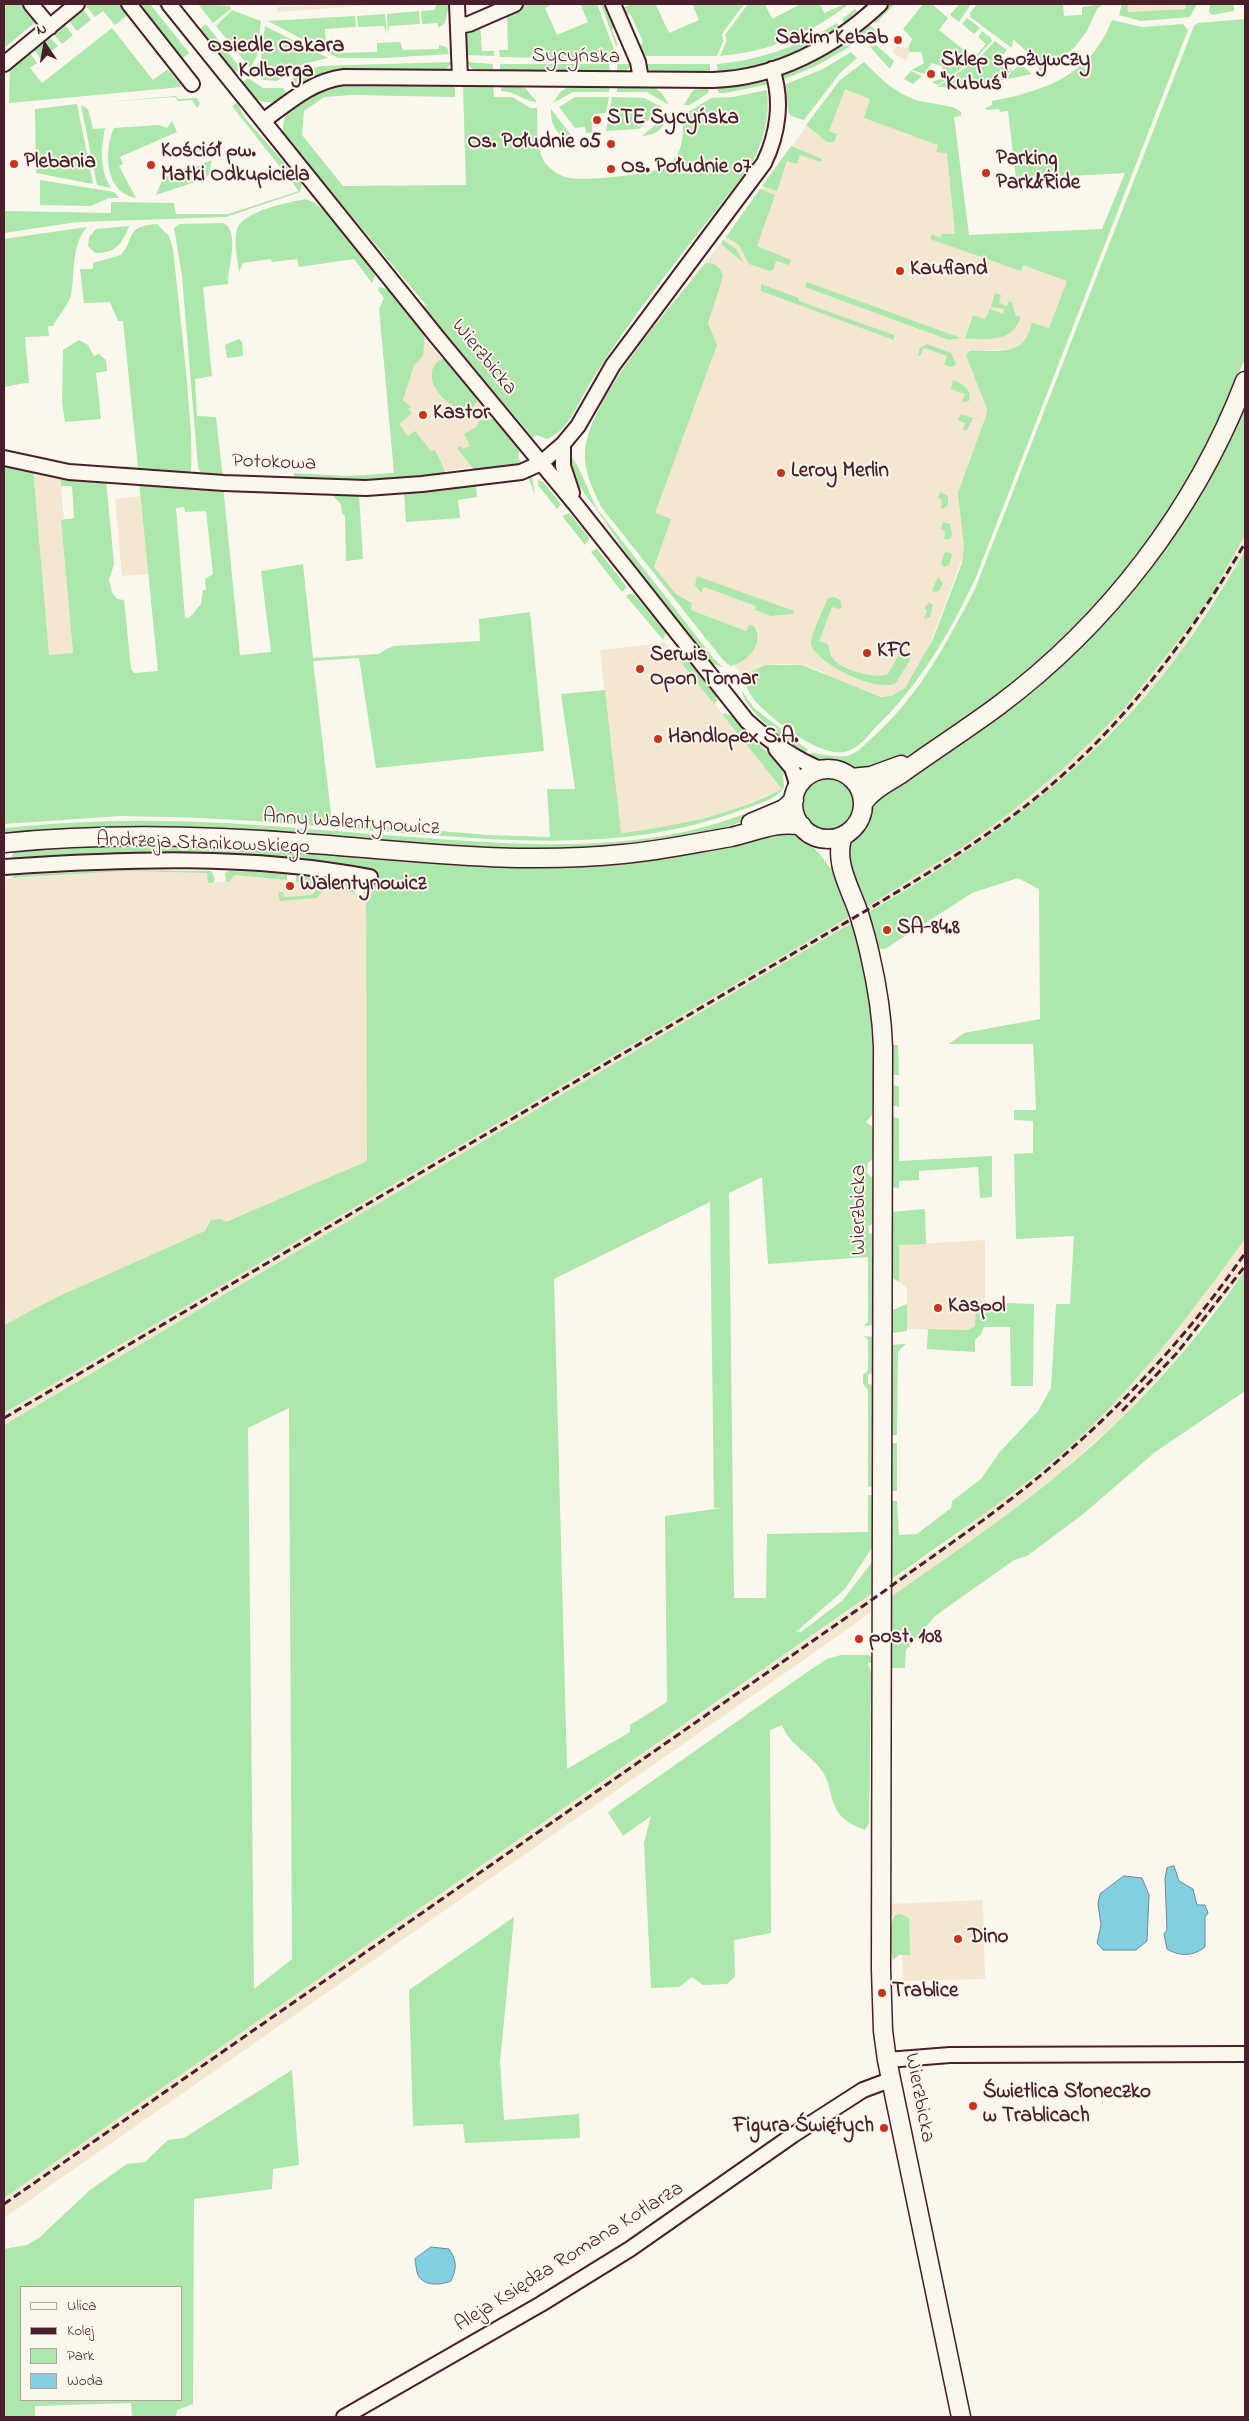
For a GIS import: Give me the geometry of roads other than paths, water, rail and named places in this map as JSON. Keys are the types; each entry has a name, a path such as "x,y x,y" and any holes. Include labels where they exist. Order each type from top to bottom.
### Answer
{"main road":[{"path":"863,803 860,790 851,778 835,770 822,770 810,775 796,794 796,816 802,826 818,838 831,839 843,836 858,822 863,803 873,792 918,759 974,724 1029,681 1061,652 1113,599 1148,555 1191,492 1221,436 1245,381"},
{"path":"851,778 872,776 918,759"},
{"name":"Anny Walentynowicz","path":"693,842 779,812 796,794"},
{"name":"Anny Walentynowicz","path":"4,843 90,837 189,836 475,856 546,859 626,854 782,825 802,826"},
{"name":"Wierzbicka","path":"843,836 839,849 845,878 861,921 870,955 882,1032 882,1783 880,1968 890,2080 961,2417"},
{"name":"Wierzbicka","path":"818,838 845,878"}],"street":[{"path":"31,4 50,27"},
{"path":"4,64 77,4"},
{"path":"128,4 192,84"},
{"name":"Wierzbicka","path":"169,4 454,358 576,505 747,721 766,737 807,764 822,770"},
{"path":"457,4 460,78"},
{"path":"458,26 469,24 514,4"},
{"path":"613,4 638,62 641,79"},
{"name":"Sycyńska","path":"263,120 305,90 336,78 727,79 772,69 804,57 834,41 880,4"},
{"name":"Potokowa","path":"4,458 69,472 249,484 366,488 422,484 521,472 541,463 563,444 578,426 613,364 764,163 773,141 778,114 776,84 772,69"},
{"path":"563,444 563,466 576,505"},
{"name":"Wierzbicka","path":"766,737 792,768 796,794"},
{"name":"Andrzeja Stanikowskiego","path":"4,866 98,861 249,862 298,865 370,877"},
{"path":"887,2060 950,2055 1245,2054"},
{"name":"Aleja Księdza Romana Kotlarza","path":"344,2417 541,2304 630,2249 801,2130 863,2090 890,2080"}],"water":[{"path":"1174,1866 1179,1881 1193,1889 1197,1905 1205,1905 1208,1913 1205,1917 1205,1947 1192,1954 1172,1952 1167,1949 1164,1934 1167,1930 1165,1879 1167,1868"},
{"path":"1124,1876 1142,1878 1149,1895 1147,1941 1136,1950 1103,1950 1097,1943 1101,1925 1098,1904 1100,1894"},
{"path":"431,2247 449,2249 452,2253 455,2265 451,2281 433,2284 424,2282 418,2275 415,2259"}],"railway":[{"path":"4,1418 906,887 1001,824 1054,783 1086,753 1146,688 1198,617 1245,543"},
{"path":"4,2204 883,1592 998,1509 1064,1455 1121,1402 1199,1315 1245,1253"},
{"path":"1122,1411 1177,1353 1245,1266"}],"place":[{"name":"Sakim Kebab","path":"898,40"},
{"name":"Sklep spożywczy \"Kubuś\"","path":"931,74"},
{"name":"STE Sycyńska","path":"597,120"},
{"name":"Os. Południe 05","path":"611,144"},
{"name":"Plebania","path":"14,164"},
{"name":"Kościół pw. Matki Odkupiciela","path":"151,165"},
{"name":"Os. Południe 07","path":"611,169"},
{"name":"Parking Park&Ride","path":"986,173"},
{"name":"Kaufland","path":"900,271"},
{"name":"Kastor","path":"423,415"},
{"name":"Leroy Merlin","path":"781,473"},
{"name":"KFC","path":"867,653"},
{"name":"Serwis Opon Tomar","path":"640,669"},
{"name":"Handlopex S.A.","path":"658,739"},
{"name":"Walentynowicz","path":"290,886"},
{"name":"SA-84.8","path":"887,930"},
{"name":"Kaspol","path":"938,1308"},
{"name":"post. 108","path":"859,1639"},
{"name":"Dino","path":"958,1939"},
{"name":"Trablice","path":"882,1993"},
{"name":"Świetlica Słoneczko w Trablicach","path":"973,2106"},
{"name":"Figura Świętych","path":"884,2128"}],"district":[{"name":"Osiedle Oskara Kolberga","path":"276,60"}]}
